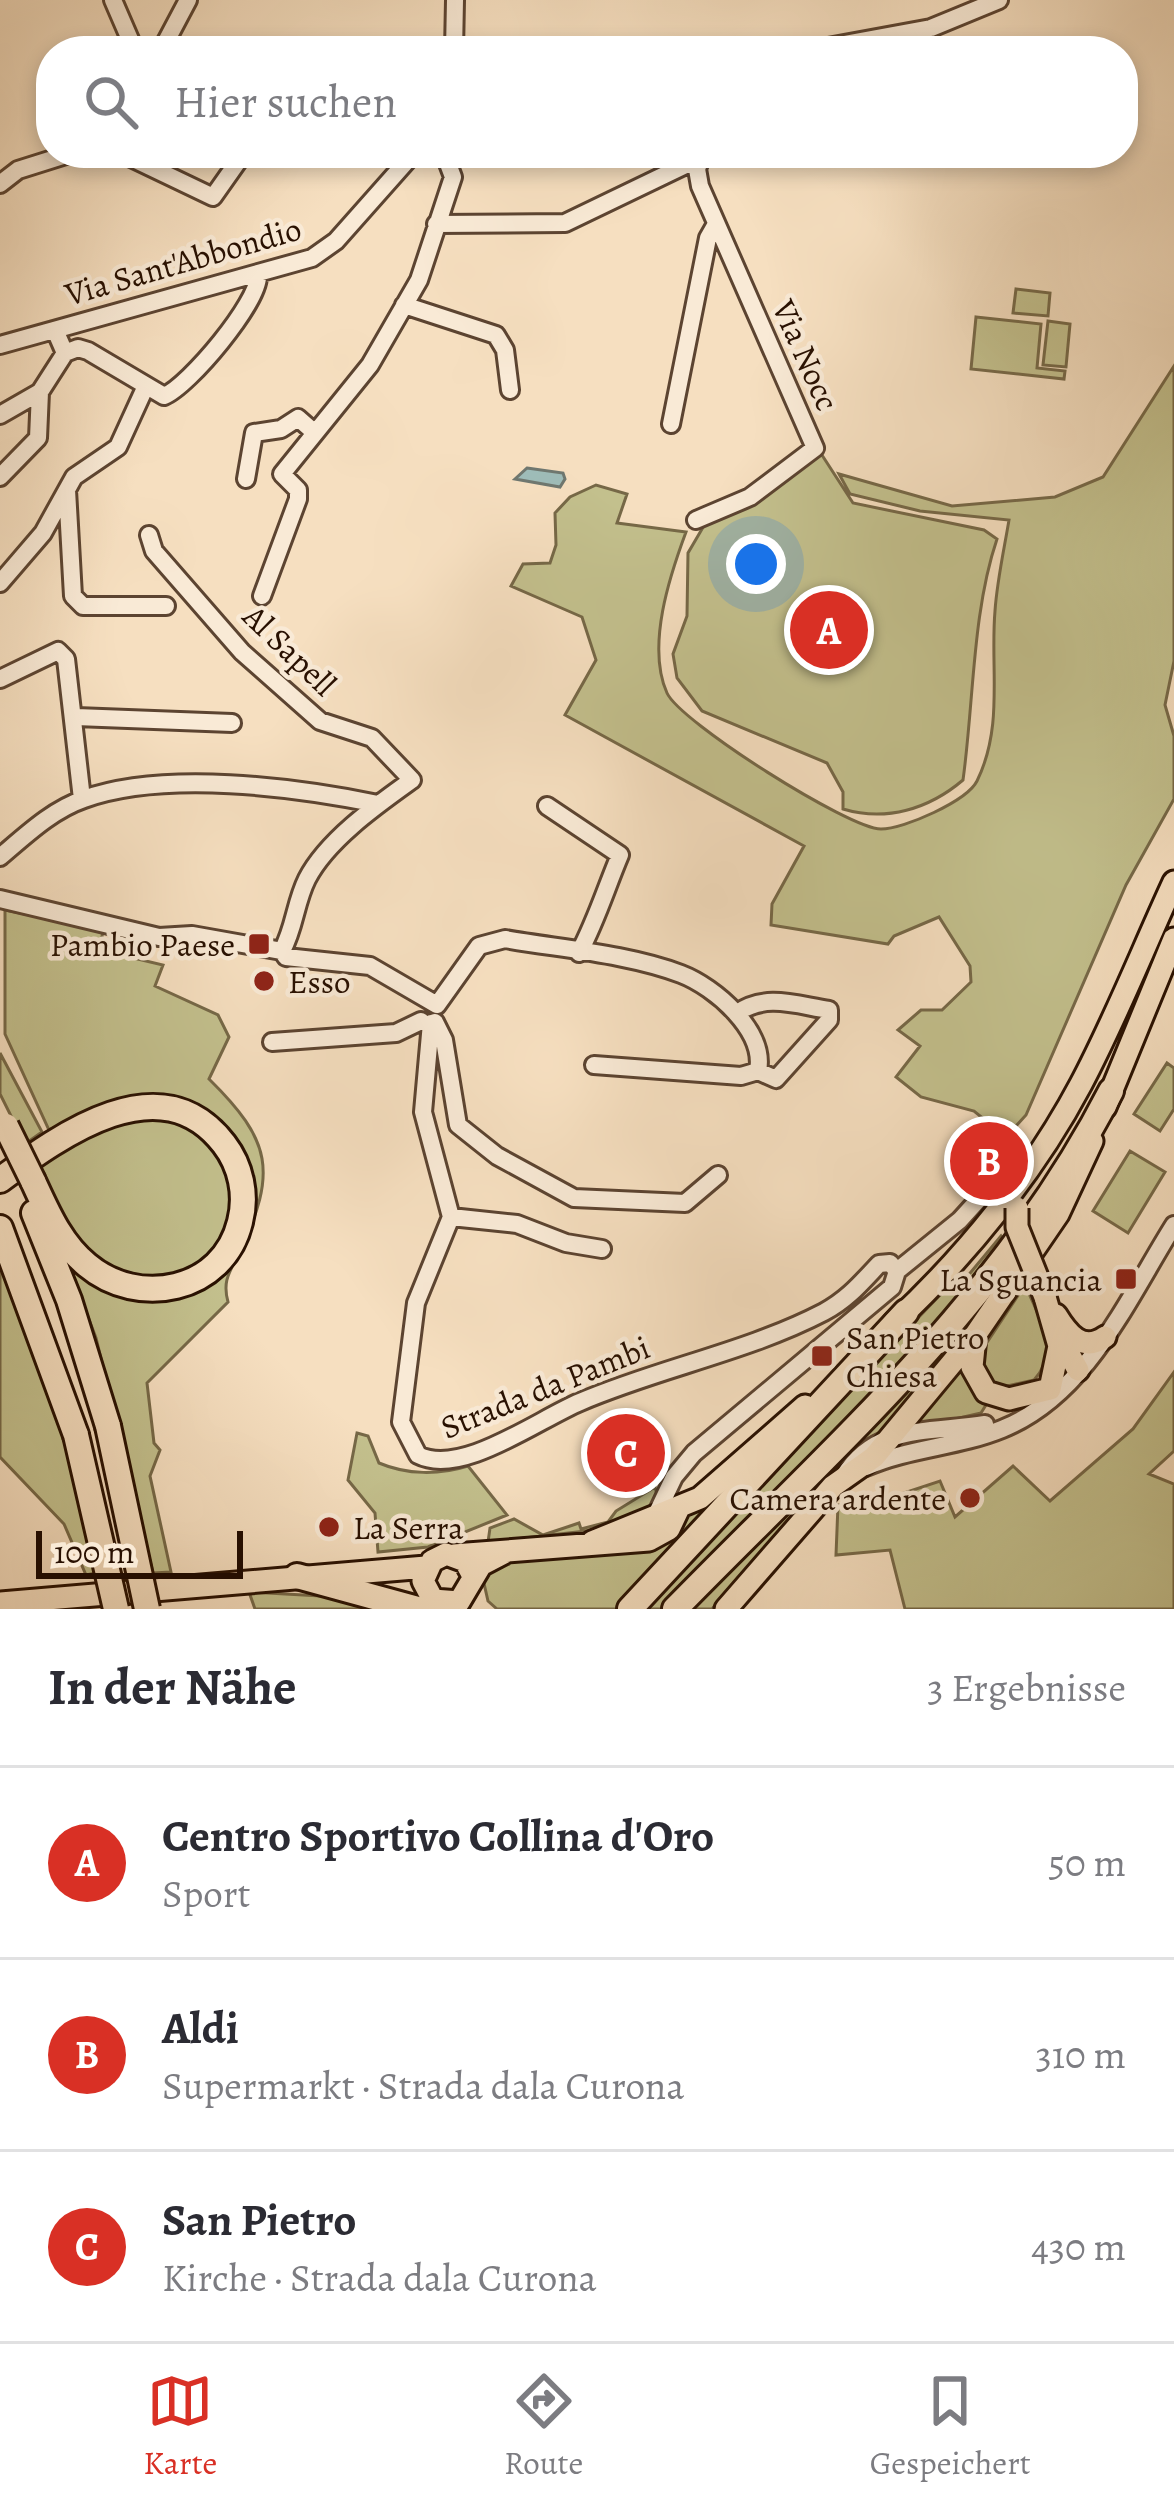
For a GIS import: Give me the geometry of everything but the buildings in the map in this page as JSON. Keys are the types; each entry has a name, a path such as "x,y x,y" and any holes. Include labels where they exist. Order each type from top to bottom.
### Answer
{"highway":[{"path":"675,1609 987,1286 1052,1197 1112,1089"},
{"path":"164,1108 198,1120 229,1149 242,1185 241,1221 224,1254 197,1279 162,1290 132,1288 106,1279 73,1252 19,1184 94,1120 129,1109 164,1108"},
{"path":"2,1127 19,1184 69,1300 108,1426 147,1609"},
{"path":"0,1228 76,1435 116,1609"},
{"path":"629,1609 906,1312"},
{"path":"291,1576 423,1588"}],"main road":[{"path":"592,1542 678,1510 731,1473 906,1312 1034,1162 1081,1085 1174,882"},
{"path":"725,1609 843,1477 874,1457 894,1435 976,1334 1058,1214 1174,939"},
{"path":"1034,1162 1017,1208 1019,1233 1077,1371"},
{"path":"1047,1301 1072,1338 1091,1343 1105,1337"},
{"path":"976,1334 972,1367 986,1391 1009,1400 1050,1389 1059,1354 1056,1330"},
{"path":"423,1588 438,1556 656,1538 672,1526 678,1510"},
{"path":"0,1603 291,1576 423,1588 449,1607 459,1602 492,1557 524,1549"},
{"path":"454,1555 484,1609"}],"street":[{"path":"113,0 129,36"},
{"path":"169,36 188,0"},
{"path":"454,36 455,0"},
{"path":"888,36 931,28 999,0"},
{"path":"0,184 18,170 36,164"},
{"path":"153,168 213,196 233,168"},
{"name":"Via Sant'Abbondio","path":"2,343 258,276 325,251 400,168"},
{"path":"262,596 298,494 282,474 370,365 424,269 453,177 450,168"},
{"path":"436,224 565,224 675,168"},
{"name":"Via Nocc","path":"696,520 750,497 815,448 716,224 698,178 699,168"},
{"path":"671,424 708,238 716,224"},
{"path":"0,415 40,392 65,353 78,348 145,388 164,396 178,391 255,293 258,276"},
{"path":"404,305 496,335 506,350 510,390"},
{"path":"56,330 65,353"},
{"path":"0,583 43,533 67,489 95,458 118,447 145,388"},
{"path":"0,477 38,438 40,392"},
{"path":"246,479 254,433 281,428 298,418 315,434"},
{"path":"67,489 73,596 83,606 166,606"},
{"name":"Al Sapell","path":"149,535 154,551 242,652 320,722 372,738 412,780 378,804"},
{"path":"0,679 58,651 66,659 82,799"},
{"path":"76,717 232,724"},
{"path":"0,857 52,814 82,799 140,784 319,792 378,804"},
{"path":"282,951 297,923 302,890 316,863 378,804"},
{"path":"547,806 620,855 608,880 608,899 579,953"},
{"path":"0,899 159,937 192,935 316,962 370,966 429,1015 445,1040 458,1125 574,1198 665,1206 695,1198 718,1174"},
{"path":"272,1042 396,1033 429,1015 472,954 489,941 579,953 683,975 737,1013 760,1058 758,1071"},
{"path":"594,1065 740,1076 758,1071 776,1079 829,1020 829,1010 769,1000 753,1002 737,1013"},
{"path":"429,1015 423,1112 451,1217 517,1224 566,1243 602,1249"},
{"path":"642,1525 662,1508 674,1477 686,1464 894,1285 897,1270 908,1268 960,1220 1008,1167"},
{"name":"Strada da Pambi","path":"451,1217 416,1303 401,1422 412,1450 434,1462 465,1457 578,1402 811,1318 851,1295 879,1264 890,1263 897,1270"},
{"path":"843,1477 891,1457 1001,1430 1046,1404 1105,1337 1174,1225"},
{"path":"894,1435 1003,1420 1077,1371"},
{"path":"686,1464 689,1482 699,1488 731,1473"},
{"path":"678,1510 686,1464"}],"shaded area":[{"path":"1016,289 1050,293 1048,316 1013,313"},
{"path":"976,317 1041,324 1037,368 1065,371 1064,379 971,369"},
{"path":"1048,321 1070,324 1066,367 1043,365"},
{"path":"1174,366 1174,661 1165,705 1174,736 1174,799 1126,885 1026,1115 1006,1137 974,1111 921,1097 896,1077 920,1046 898,1030 921,1010 942,1010 971,982 970,966 939,917 894,936 888,944 771,925 772,904 804,846 565,715 596,660 582,617 511,586 523,564 550,563 556,545 555,513 570,497 596,485 627,494 617,523 686,532 667,589 660,633 661,674 667,693 701,726 803,794 863,824 881,829 904,824 961,797 977,781 985,760 993,718 996,600 1009,520 920,511 850,494 839,474 952,506 1055,497 1103,477"},
{"path":"820,452 853,503 984,530 997,539 978,627 963,780 936,799 906,810 875,814 843,809 843,792 827,763 702,711 677,678 673,654 687,616 688,553 709,517"},
{"path":"5,910 103,930 100,950 163,965 155,986 218,1015 229,1037 209,1079 246,1121 262,1159 260,1200 228,1276 228,1302 147,1383 154,1443 160,1450 150,1476 171,1572 153,1573 96,1338 63,1251 146,1297 238,1242 223,1130 111,1105 49,1130 5,1034"},
{"path":"0,1053 42,1132 25,1144 0,1094"},
{"path":"1167,1063 1174,1068 1174,1109 1160,1131 1134,1114"},
{"path":"166,1116 184,1122 226,1164 234,1193 229,1222 214,1248 190,1268 161,1279 128,1277 85,1251 36,1166 125,1117"},
{"path":"1130,1151 1165,1172 1128,1233 1093,1211"},
{"path":"1001,1236 1008,1246 952,1314 664,1609 640,1609 960,1274 966,1278"},
{"path":"1015,1262 1018,1269 888,1428 854,1446 712,1609 686,1609"},
{"path":"0,1264 73,1454 96,1573 86,1575 64,1524 0,1457"},
{"path":"1025,1285 1045,1334 1046,1357 1034,1380 994,1389 978,1356"},
{"path":"961,1363 989,1400 981,1413 916,1428 913,1424"},
{"path":"1174,1372 1174,1451 1149,1474 1174,1484 1174,1609 905,1609 890,1550 836,1555 838,1505 889,1498 940,1481 955,1517 1013,1466 1050,1501 1133,1429"},
{"path":"357,1433 368,1436 379,1463 390,1467 423,1472 468,1466 507,1515 428,1547 378,1552 375,1513 348,1480"},
{"path":"730,1486 619,1609 497,1609 488,1601 483,1579 491,1566 687,1513"},
{"path":"655,1487 659,1503 622,1527 488,1542 490,1528 514,1519 543,1535 579,1523 581,1529 608,1522 616,1511"},
{"path":"249,1592 339,1597 404,1609 255,1609"}],"water":[{"path":"527,468 563,473 565,479 560,487 515,479"}],"place":[{"name":"Centro Sportivo Collina d'Oro","path":"829,630"},
{"name":"Pambio Paese","path":"259,944"},
{"name":"Esso","path":"264,981"},
{"name":"Aldi","path":"989,1161"},
{"name":"La Sguancia","path":"1126,1279"},
{"name":"San Pietro Chiesa","path":"822,1356"},
{"name":"San Pietro","path":"626,1453"},
{"name":"Camera ardente","path":"970,1498"},
{"name":"La Serra","path":"329,1527"}]}
